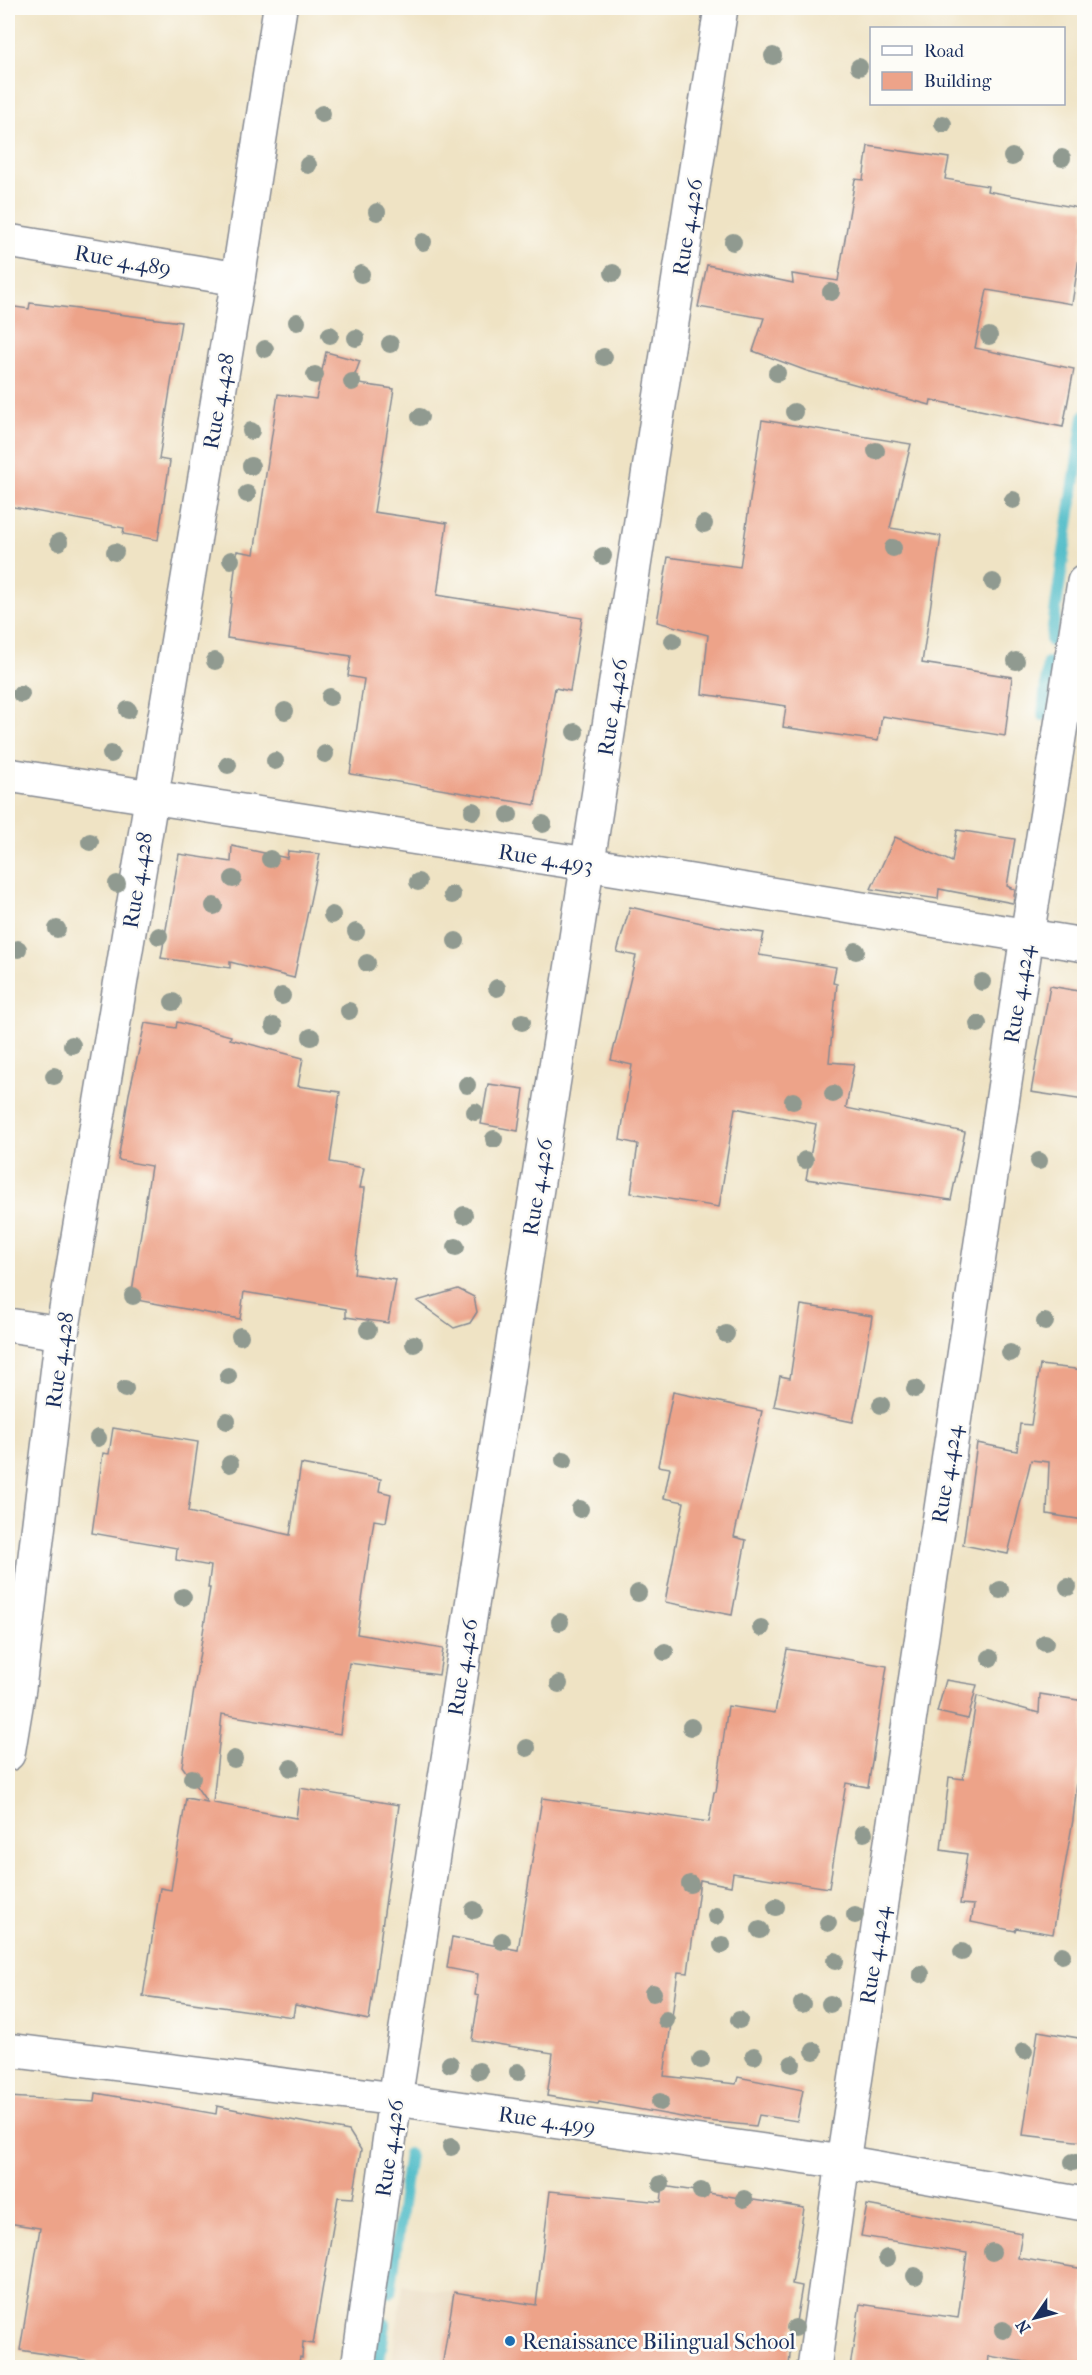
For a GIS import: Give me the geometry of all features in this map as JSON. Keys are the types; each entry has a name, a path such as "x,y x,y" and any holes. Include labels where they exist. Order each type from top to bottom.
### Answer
{"street":[{"name":"Rue 4.428","path":"8,1754 13,1687 62,1334 238,279 280,8"},
{"name":"Rue 4.426","path":"358,2367 395,2099 721,8"},
{"name":"Rue 4.489","path":"8,241 238,279"},
{"name":"Rue 4.424","path":"814,2367 1027,936 1084,582"},
{"name":"Rue 4.493","path":"8,775 587,864 1084,945"},
{"path":"8,1325 62,1334"},
{"name":"Rue 4.499","path":"8,2049 395,2099 843,2162 1084,2204"}],"shaded area":[{"name":"Renaissance Bilingual School","path":"403,2285 629,2320 622,2367 391,2368"}],"building":[{"path":"868,146 949,158 945,179 988,186 987,191 1084,209 1084,225 1072,304 987,290 975,348 1074,369 1063,427 931,400 930,405 807,371 753,351 764,318 698,307 707,265 793,283 792,274 838,281 855,179 863,180"},
{"path":"30,303 181,322 159,459 170,461 158,540 123,534 124,528 8,506 8,306 29,309"},
{"path":"326,352 360,361 352,383 394,389 374,512 447,523 437,595 582,618 570,691 555,688 535,805 350,774 364,679 348,676 351,656 227,638 237,551 254,554 278,394 316,399"},
{"path":"762,420 911,444 890,528 941,536 922,663 1012,677 1005,736 882,716 878,741 783,727 786,706 702,694 708,635 657,622 668,557 740,567"},
{"path":"957,830 1015,839 1007,886 1015,890 1013,903 939,889 938,899 871,889 895,837 952,862"},
{"path":"232,846 287,858 288,851 320,854 294,978 230,962 230,968 161,958 179,854 231,862"},
{"path":"630,907 715,926 764,933 759,955 836,967 833,983 837,984 829,1062 854,1064 846,1108 965,1132 951,1200 806,1179 816,1124 735,1108 719,1207 631,1193 638,1144 620,1140 632,1065 611,1060 636,956 617,952"},
{"path":"1050,986 1084,992 1084,1100 1031,1092"},
{"path":"177,1022 303,1058 298,1086 340,1092 330,1162 364,1168 360,1188 365,1188 354,1274 396,1280 388,1323 346,1317 346,1309 244,1292 240,1319 131,1299 151,1166 118,1160 129,1094 145,1023 176,1028"},
{"path":"488,1084 524,1089 518,1131 481,1124"},
{"path":"458,1289 474,1297 477,1312 470,1323 454,1328 417,1301"},
{"path":"801,1305 872,1316 853,1422 774,1406 780,1376 790,1378"},
{"path":"1040,1365 1084,1370 1084,1520 1047,1514 1049,1462 1031,1460 1008,1554 963,1545 977,1443 1017,1451 1020,1424 1031,1425"},
{"path":"673,1392 762,1411 734,1537 746,1540 732,1615 665,1602 684,1502 664,1498 670,1468 658,1466"},
{"path":"113,1428 198,1442 188,1512 290,1535 301,1464 381,1479 379,1491 391,1494 386,1522 374,1520 357,1634 443,1649 439,1675 349,1663 340,1734 222,1714 213,1803 296,1818 300,1788 399,1805 369,2020 295,2005 293,2017 143,1996 160,1888 171,1890 186,1798 207,1802 182,1766 210,1588 208,1588 211,1566 176,1560 177,1548 92,1533 103,1453 109,1454"},
{"path":"787,1649 887,1666 868,1787 846,1783 829,1888 733,1873 731,1886 700,1880 688,1973 678,1972 664,2076 736,2084 738,2077 803,2090 797,2121 759,2115 756,2126 698,2120 599,2102 598,2104 547,2096 553,2053 472,2040 479,1996 475,1995 478,1974 447,1968 452,1937 518,1950 542,1798 709,1822 714,1792 716,1792 728,1706 775,1713"},
{"path":"946,1680 977,1685 968,1719 937,1712"},
{"path":"1040,1694 1084,1701 1073,1820 1053,1934 1016,1928 1015,1931 971,1922 974,1905 960,1904 967,1854 941,1850 949,1777 963,1779 977,1696 1039,1713"},
{"path":"1038,2031 1084,2039 1084,2142 1023,2135"},
{"path":"96,2093 216,2114 217,2106 349,2131 361,2150 353,2198 338,2197 313,2344 303,2342 302,2358 300,2357 298,2367 97,2367 98,2362 20,2350 40,2228 8,2223 8,2097 95,2102"},
{"path":"663,2186 804,2208 792,2284 802,2286 795,2328 792,2327 789,2367 442,2367 454,2292 536,2305 550,2191 661,2202"},
{"path":"867,2205 1022,2233 1018,2258 1084,2269 1084,2367 1056,2367 989,2356 988,2367 850,2367 860,2304 958,2318 967,2253 861,2236"}],"waterway":[{"path":"1051,641 1084,416"},
{"path":"1043,715 1048,663"},
{"path":"390,2292 409,2154"},
{"path":"378,2368 385,2324"}],"place":[{"name":"Renaissance Bilingual School","path":"510,2341"}]}
